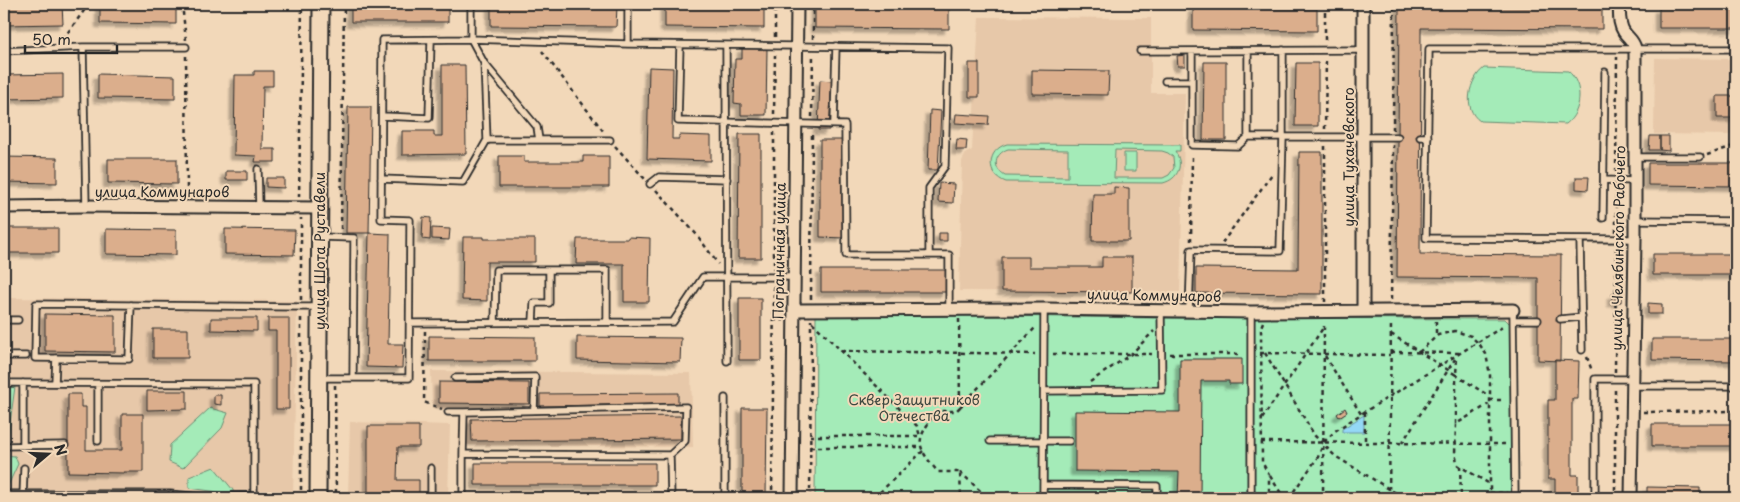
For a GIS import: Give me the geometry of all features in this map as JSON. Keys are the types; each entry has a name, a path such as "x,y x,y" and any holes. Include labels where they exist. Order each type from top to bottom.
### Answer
{"street":[{"name":"улица Шота Руставели","path":"318,498 321,4"},
{"name":"Пограничная улица","path":"792,498 797,4"},
{"name":"улица Тухачевского","path":"1363,4 1363,310"},
{"path":"1619,4 1622,30 1633,41 1635,48"},
{"name":"улица Челябинского Рабочего","path":"1631,498 1635,239 1635,48"},
{"name":"улица Коммунаров","path":"4,207 319,208"},
{"name":"улица Коммунаров","path":"794,310 1044,309 1252,312 1390,310 1514,315"}],"lane":[{"path":"471,4 471,39 484,63 537,127 539,140"},
{"path":"628,4 628,44"},
{"path":"318,378 410,378 410,220 382,220 382,40 471,39 680,45 948,48 945,166 929,188 929,255"},
{"path":"382,116 429,118 431,40"},
{"path":"680,45 678,121 845,125 846,255 949,255 949,309"},
{"path":"726,45 727,361"},
{"path":"834,124 836,46"},
{"path":"83,47 86,206"},
{"path":"4,51 83,47 186,47"},
{"path":"1635,239 1426,238 1429,49 1736,49"},
{"path":"1248,50 1248,137"},
{"path":"1189,311 1191,250 1280,250 1283,50"},
{"path":"1140,51 1363,50"},
{"path":"1192,51 1192,145 1238,146 1248,137 1395,137"},
{"path":"381,179 463,182 487,140 484,63"},
{"path":"1603,218 1605,72"},
{"path":"1165,81 1192,81"},
{"path":"1420,137 1428,137"},
{"path":"487,140 610,140"},
{"path":"1635,157 1700,157"},
{"path":"258,169 258,207"},
{"path":"650,184 659,177 727,178"},
{"path":"1604,180 1634,181"},
{"path":"1634,220 1736,221"},
{"path":"319,237 354,238 353,378"},
{"path":"1580,240 1582,350"},
{"path":"495,322 496,270 607,270 607,322"},
{"path":"534,322 534,302 549,303 549,270"},
{"path":"411,323 673,322 703,277 794,277"},
{"path":"131,305 129,359 35,358 36,304 131,305 301,307 318,307"},
{"path":"1043,498 1044,309"},
{"path":"1044,390 1162,390 1161,311"},
{"path":"1252,312 1252,498"},
{"path":"1515,498 1514,315 1538,320"},
{"path":"1560,320 1582,317"},
{"path":"4,320 18,320"},
{"path":"4,356 26,356"},
{"path":"55,383 56,358"},
{"path":"455,378 535,377 534,410"},
{"path":"1595,498 1595,379 1736,386"},
{"path":"4,383 254,384 254,497 23,497 4,494"},
{"path":"23,383 23,446"},
{"path":"98,384 98,441"},
{"path":"725,398 725,498"},
{"path":"448,412 686,407 685,441 670,455 463,454"},
{"path":"463,498 464,412"},
{"path":"990,441 1068,441"},
{"path":"4,446 65,445"},
{"path":"670,455 671,498"},
{"path":"23,497 24,468"},
{"path":"431,468 431,498"},
{"path":"1044,485 1157,486 1157,498"}],"path":[{"path":"56,49 89,4"},
{"path":"182,4 186,47 187,207"},
{"path":"301,498 302,223 300,208 302,4"},
{"path":"342,237 344,4"},
{"path":"772,498 775,4"},
{"path":"810,498 813,4"},
{"path":"1323,498 1326,136 1325,4"},
{"path":"1389,498 1390,310 1395,137 1394,4"},
{"path":"535,41 610,140 696,235 728,278"},
{"path":"1614,498 1616,48"},
{"path":"1191,250 1192,145"},
{"path":"1700,157 1736,146"},
{"path":"1217,250 1282,161"},
{"path":"959,317 960,406"},
{"path":"1267,319 1264,320 1261,327 1263,353 1262,462 1284,498"},
{"path":"1427,320 1436,320 1436,337"},
{"path":"426,322 424,402 448,412"},
{"path":"1289,498 1318,457 1323,443 1335,431 1508,324 1505,322"},
{"path":"920,436 937,411 956,411 1039,324"},
{"path":"1079,390 1131,354 1151,333 1161,327"},
{"path":"1262,419 1324,327"},
{"path":"819,328 917,426 922,451 938,472 960,472 988,498"},
{"path":"1419,352 1436,337 1455,331 1470,336 1486,354 1489,361 1490,498"},
{"path":"1390,334 1456,375 1489,400"},
{"path":"1582,350 1586,355 1595,379"},
{"path":"842,351 1039,354"},
{"path":"1263,353 1324,355 1419,352 1460,353"},
{"path":"1263,353 1311,430 1323,443 1336,456 1404,498"},
{"path":"1402,444 1460,353"},
{"path":"1048,354 1252,354"},
{"path":"1324,355 1363,413 1366,444"},
{"path":"1456,358 1455,458 1460,466 1489,484"},
{"path":"336,498 335,382 337,378"},
{"path":"1456,424 1489,400 1509,400"},
{"path":"1643,412 1736,411"},
{"path":"810,436 920,436"},
{"path":"1262,442 1514,444"},
{"path":"810,446 920,446"},
{"path":"874,498 922,451"},
{"path":"1460,466 1461,498"},
{"path":"960,472 961,498"},
{"path":"1269,475 1269,498"},
{"path":"1490,493 1509,493 1509,498"}],"shaded area":[{"path":"979,17 1151,18 1151,93 1185,93 1180,292 959,291 962,161 966,153 972,150"},
{"path":"1655,58 1736,59 1736,135 1654,134"},
{"path":"4,298 297,301 293,498 4,498"},
{"path":"431,371 691,373 693,447 458,445 459,410 432,408"},
{"path":"350,422 450,425 448,498 348,498"}],"green space":[{"path":"1484,68 1568,71 1577,83 1579,90 1578,105 1575,112 1566,124 1480,121 1474,116 1469,102 1471,86"},
{"path":"1007,144 1180,145 1180,151 1175,151 1179,161 1176,175 1163,183 1006,182 999,179 995,174 991,163 995,151","holes":["1008,149 1068,150 1068,177 1005,176 998,169 996,161 1000,154","1115,150 1162,151 1173,157 1174,168 1169,175 1163,178 1114,178"]},
{"path":"1124,153 1136,153 1136,171 1124,171"},
{"name":"Сквер Защитников Отечества","path":"816,314 1157,318 1505,319 1511,328 1511,498 815,498"},
{"path":"15,387 8,437 4,437 4,388"},
{"path":"210,408 228,413 222,428 183,468 169,462 170,445"},
{"path":"4,455 15,456 18,464 5,492 4,492"},
{"path":"214,467 233,490 233,494 189,488 189,477"}],"water":[{"path":"1364,415 1364,432 1342,432 1342,429"}],"building":[{"path":"4,4 62,4 63,24 4,25"},
{"path":"100,4 176,4 176,24 100,23"},
{"path":"351,4 448,4 448,22 351,22"},
{"path":"491,4 617,6 616,27 491,26"},
{"path":"665,4 764,5 764,28 665,27"},
{"path":"815,5 949,6 949,29 815,28"},
{"path":"1399,6 1602,8 1602,29 1421,28 1420,254 1561,255 1560,361 1538,360 1538,278 1397,277"},
{"path":"1193,8 1317,9 1317,31 1193,30"},
{"path":"1659,8 1736,8 1736,28 1659,28"},
{"path":"742,48 767,48 766,115 741,115 741,104 734,103 735,59 742,59"},
{"path":"1185,55 1185,66 1178,66 1177,56"},
{"path":"1204,62 1226,62 1226,140 1203,140"},
{"path":"969,63 979,63 979,97 969,97"},
{"path":"1296,63 1318,63 1318,126 1295,126"},
{"path":"442,65 465,65 466,154 402,155 402,131 434,131 434,136 442,136"},
{"path":"649,67 673,68 672,139 679,139 679,135 711,136 711,161 647,159"},
{"path":"1032,70 1109,71 1108,95 1032,94"},
{"path":"254,71 273,71 273,86 263,86 262,149 275,149 275,162 255,162 256,156 234,155 235,75 254,75"},
{"path":"63,74 63,98 4,99 4,75"},
{"path":"98,74 175,76 175,99 98,98"},
{"path":"820,80 832,81 829,130 818,130"},
{"path":"1717,96 1736,96 1736,118 1717,118"},
{"path":"348,107 371,107 369,233 346,233"},
{"path":"930,110 941,111 938,170 928,170"},
{"path":"956,114 989,116 988,125 955,123"},
{"path":"739,134 761,134 761,258 738,258"},
{"path":"1650,136 1660,136 1660,150 1649,150"},
{"path":"1660,136 1669,136 1669,151 1660,150"},
{"path":"957,139 967,140 966,150 956,150"},
{"path":"820,140 843,140 843,238 820,237"},
{"path":"1299,152 1322,152 1322,294 1196,293 1196,268 1298,269"},
{"path":"499,156 524,156 524,162 583,162 583,156 609,156 609,187 499,187"},
{"path":"4,157 57,158 57,183 4,182"},
{"path":"108,159 177,159 177,184 108,183"},
{"path":"1648,163 1736,163 1736,186 1648,185"},
{"path":"226,171 247,171 247,180 226,180"},
{"path":"1576,177 1589,177 1588,190 1576,189"},
{"path":"266,178 284,178 284,188 266,187"},
{"path":"939,183 954,184 953,203 938,202"},
{"path":"1114,187 1129,188 1129,241 1092,241 1093,194 1114,194"},
{"path":"423,217 431,218 430,240 422,239"},
{"path":"4,228 58,228 58,253 4,253"},
{"path":"432,228 450,229 449,240 432,239"},
{"path":"106,229 176,230 176,255 106,254"},
{"path":"225,229 295,230 294,255 225,254"},
{"path":"369,233 390,234 388,344 403,344 402,368 366,367"},
{"path":"939,233 947,233 947,241 939,241"},
{"path":"463,237 535,239 535,262 487,262 487,301 462,300"},
{"path":"628,237 650,238 649,302 624,302 624,264 576,264 577,239 628,239"},
{"path":"1653,254 1736,254 1736,275 1653,275"},
{"path":"1002,257 1029,257 1029,267 1102,267 1102,257 1132,257 1132,292 1002,291"},
{"path":"821,270 946,270 946,292 821,292"},
{"path":"1612,294 1621,294 1621,302 1612,302"},
{"path":"739,298 761,298 761,360 739,360"},
{"path":"1648,303 1662,304 1662,314 1648,314"},
{"path":"45,314 115,315 115,352 45,351"},
{"path":"211,318 257,318 257,331 211,330"},
{"path":"268,318 289,318 289,409 276,409 276,331 268,331"},
{"path":"153,329 188,329 188,358 153,358"},
{"path":"429,336 535,337 535,361 429,361"},
{"path":"577,337 681,338 680,362 577,360"},
{"path":"1652,339 1736,339 1736,361 1652,360"},
{"path":"1180,359 1242,359 1242,384 1229,384 1229,381 1201,381 1200,498 1178,498 1179,472 1075,471 1075,411 1180,412"},
{"path":"1555,360 1579,361 1578,399 1572,399 1572,475 1578,475 1578,498 1555,498 1555,479 1548,479 1548,400 1555,400"},
{"path":"439,382 529,383 529,404 439,403"},
{"path":"147,391 187,391 187,409 147,410"},
{"path":"678,393 678,404 540,406 540,394"},
{"path":"68,394 81,394 81,407 86,407 86,450 122,450 122,414 143,414 143,472 68,472"},
{"path":"214,395 221,395 221,405 214,404"},
{"path":"742,408 767,408 766,498 742,498"},
{"path":"1345,408 1347,412 1339,417 1337,414"},
{"path":"681,416 681,439 472,441 471,419"},
{"path":"1652,424 1736,424 1736,446 1652,446"},
{"path":"368,426 419,426 419,447 398,447 397,480 419,480 419,498 368,498"},
{"path":"475,463 655,463 655,485 475,485"},
{"path":"1647,487 1700,488 1700,497 1736,498 1647,498"}]}
